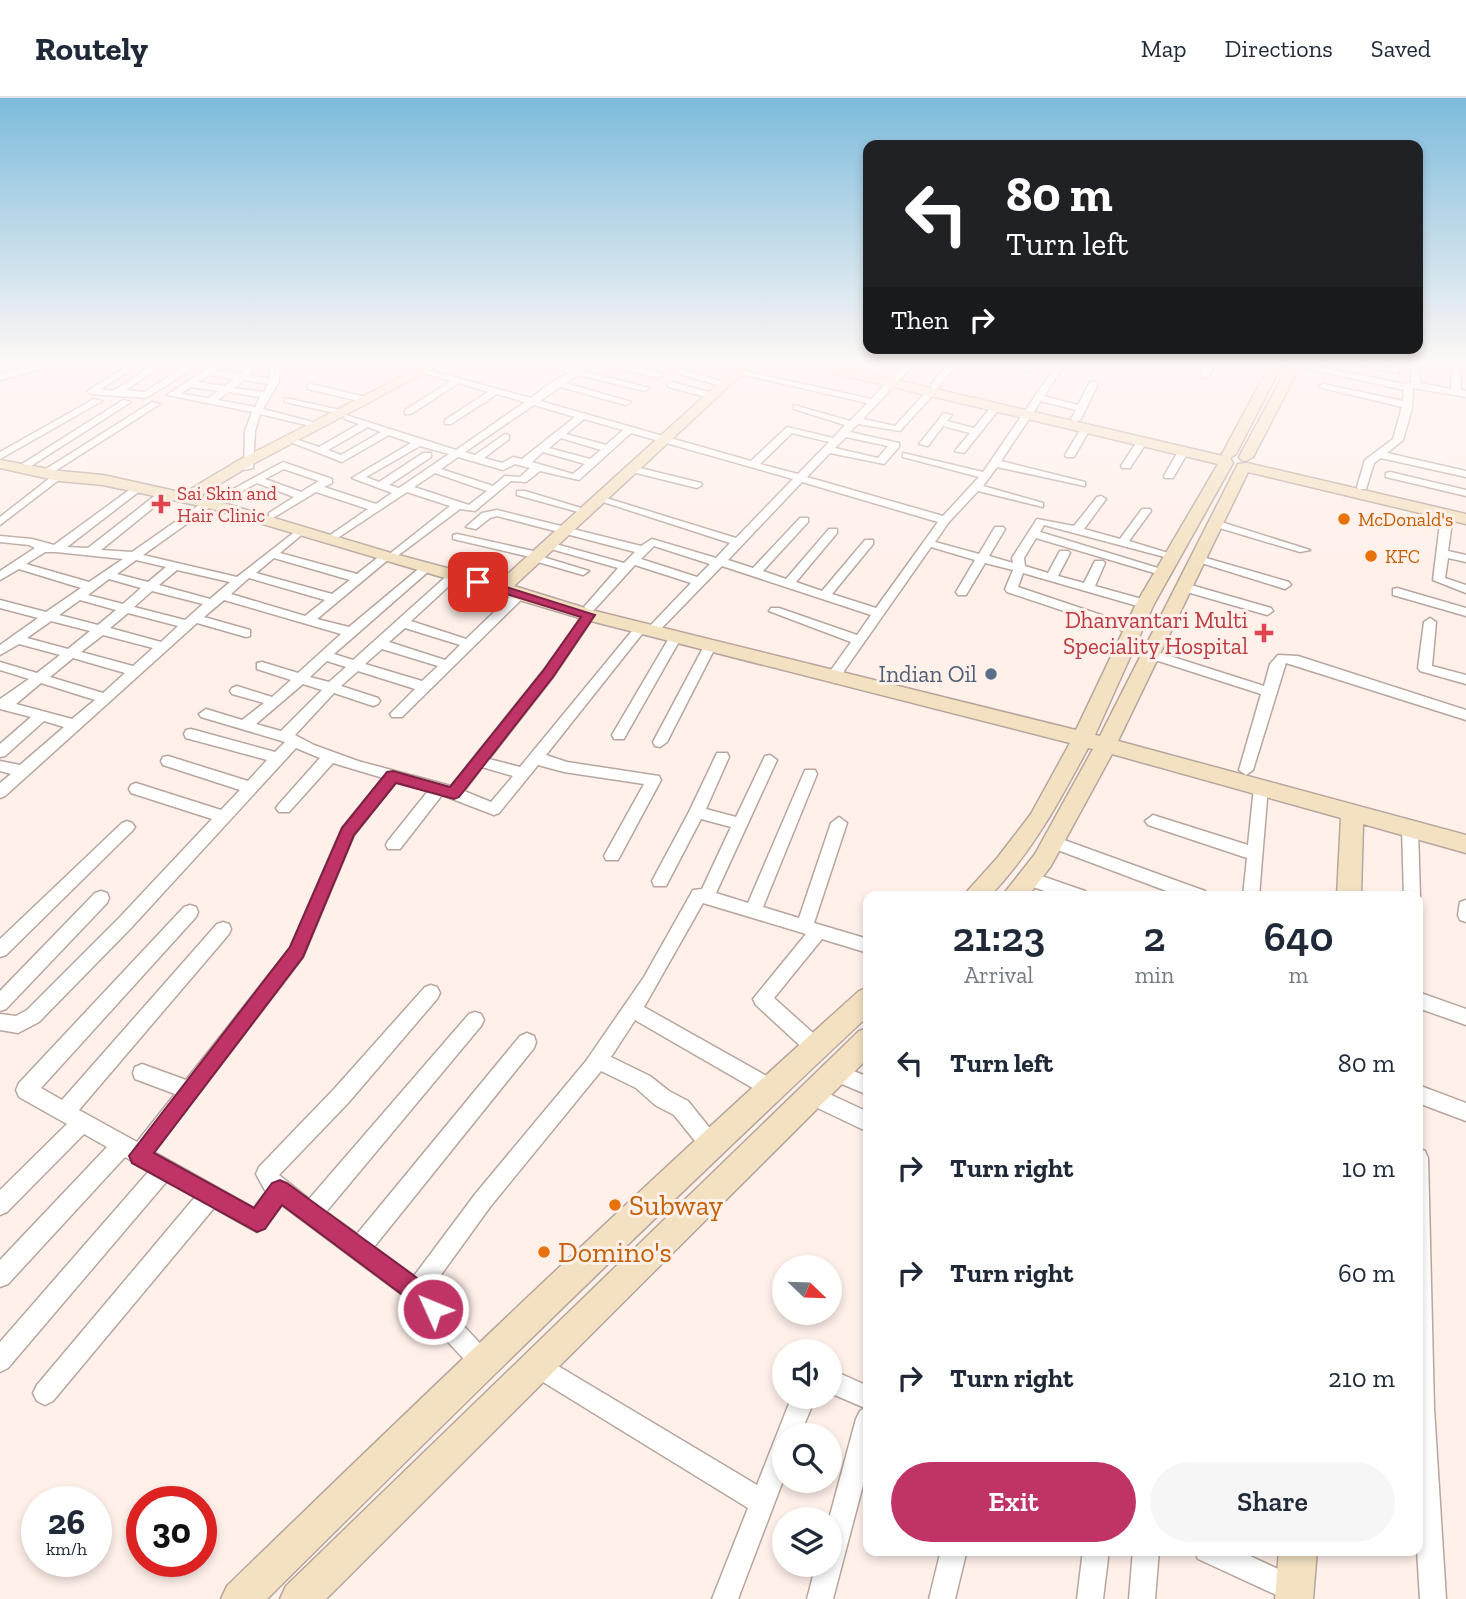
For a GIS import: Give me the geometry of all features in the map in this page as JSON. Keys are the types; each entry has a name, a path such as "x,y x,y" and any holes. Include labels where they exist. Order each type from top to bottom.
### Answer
{"street":[{"path":"0,457 45,431"},
{"path":"27,464 80,431"},
{"path":"1,520 59,472 121,431"},
{"path":"250,431 250,470"},
{"path":"250,470 311,431"},
{"path":"202,498 318,431"},
{"path":"319,451 354,431"},
{"path":"298,443 342,459 389,431"},
{"path":"389,431 503,467 513,460 575,478 628,431"},
{"path":"0,457 59,472 202,498 334,538 487,431"},
{"path":"524,463 565,431"},
{"path":"633,431 945,520"},
{"path":"397,714 469,644 540,553 674,431"},
{"path":"752,466 788,431"},
{"path":"811,431 841,434 895,445 880,462 841,434 836,431"},
{"path":"206,713 494,808 649,629 700,582 844,431"},
{"path":"841,434 874,431"},
{"path":"924,444 934,431"},
{"path":"960,451 976,431"},
{"path":"836,675 945,520 986,476 1017,431"},
{"path":"1070,455 1077,431"},
{"path":"1119,431 1142,442 1183,452 1362,487 1466,511"},
{"path":"1138,431 1236,461 1466,519"},
{"path":"1019,891 1030,879 1053,842 1109,740 1217,524 1236,461 1249,431"},
{"path":"980,891 1006,864 1039,820 1085,734 1145,604 1254,431"},
{"path":"1362,487 1369,462 1398,440 1400,431"},
{"path":"560,435 609,449"},
{"path":"477,459 505,437"},
{"path":"419,442 357,478 471,509 509,478 522,480 538,467"},
{"path":"1126,466 1142,442"},
{"path":"542,449 594,463"},
{"path":"927,473 943,452"},
{"path":"1169,476 1183,452"},
{"path":"380,486 427,455"},
{"path":"907,455 986,476"},
{"path":"1381,455 1466,474"},
{"path":"995,463 1081,484"},
{"path":"0,464 112,477 273,515 426,568 510,589"},
{"path":"0,651 10,640 47,618 133,556 202,498 219,480 250,470 283,466 328,481 273,515"},
{"path":"432,469 495,489"},
{"path":"632,469 697,485"},
{"path":"250,470 302,496"},
{"path":"1390,475 1466,492"},
{"path":"0,576 49,549 140,487"},
{"path":"976,487 1041,501 1031,517 1124,542 1168,564"},
{"path":"315,488 377,508"},
{"path":"91,552 165,493"},
{"path":"521,493 586,511"},
{"path":"599,499 738,542"},
{"path":"1077,530 1101,499"},
{"path":"307,621 458,505"},
{"path":"1124,542 1146,511"},
{"path":"471,527 493,513 719,562 878,613"},
{"path":"1447,515 1439,580 1466,589"},
{"path":"757,572 804,520"},
{"path":"1041,521 1018,558 1019,569 1011,589 1133,630"},
{"path":"454,793 548,674 589,611 629,564 672,522"},
{"path":"1217,524 1304,550"},
{"path":"962,592 999,529"},
{"path":"0,792 162,646 301,530"},
{"path":"789,583 833,531"},
{"path":"1033,533 1168,564"},
{"path":"457,537 540,553 629,564 700,582"},
{"path":"0,538 33,542 49,549 133,556 244,577 335,599"},
{"path":"825,595 869,542"},
{"path":"928,543 1145,604"},
{"path":"540,553 583,571"},
{"path":"1051,578 1064,553"},
{"path":"1443,553 1466,559"},
{"path":"272,554 360,579"},
{"path":"390,556 589,611 675,638 1246,770 1466,830"},
{"path":"1199,559 1285,585"},
{"path":"1088,588 1099,563"},
{"path":"17,565 91,587"},
{"path":"3,705 99,631 175,565"},
{"path":"245,725 302,679 351,632 426,568"},
{"path":"107,575 351,632"},
{"path":"0,1022 18,1025 33,1016 251,788 278,758 289,739 331,688 454,575"},
{"path":"1184,587 1267,611"},
{"path":"1397,592 1466,612"},
{"path":"78,596 246,633"},
{"path":"0,604 162,646"},
{"path":"775,611 859,640"},
{"path":"403,622 469,644"},
{"path":"1430,622 1425,668 1466,680"},
{"path":"649,629 836,675"},
{"path":"620,735 675,638"},
{"path":"10,640 134,671"},
{"path":"380,644 448,665"},
{"path":"660,742 710,646"},
{"path":"1151,654 1269,692"},
{"path":"325,656 425,687"},
{"path":"1246,770 1279,660 1289,658 1466,715"},
{"path":"0,666 105,698"},
{"path":"262,666 373,701"},
{"path":"237,691 275,702"},
{"path":"3,705 75,725"},
{"path":"0,752 42,715"},
{"path":"191,734 278,758"},
{"path":"1109,740 1261,787 1466,844"},
{"path":"284,807 330,756"},
{"path":"660,881 697,812 722,757"},
{"path":"534,760 654,780 612,856"},
{"path":"706,897 770,760"},
{"path":"167,761 251,788"},
{"path":"480,761 523,773"},
{"path":"0,766 22,771"},
{"path":"753,912 810,774"},
{"path":"0,1276 190,1090 297,952 347,832 393,776"},
{"path":"1251,891 1261,787"},
{"path":"136,789 224,817"},
{"path":"394,845 438,789"},
{"path":"697,812 740,824"},
{"path":"1349,891 1352,812"},
{"path":"1153,821 1255,854"},
{"path":"815,1047 762,999 812,929 839,823"},
{"path":"0,950 127,827"},
{"path":"1410,829 1412,891"},
{"path":"1053,842 1185,891"},
{"path":"1030,879 1065,891"},
{"path":"416,1291 484,1200 598,1060 632,1009 699,895 863,944"},
{"path":"0,1003 101,898"},
{"path":"1466,907 1466,915"},
{"path":"190,912 26,1090 257,1221 280,1190"},
{"path":"0,1205 223,929"},
{"path":"430,993 342,1095 266,1174 280,1190 416,1291 482,1362"},
{"path":"1423,1002 1466,1017"},
{"path":"240,1599 710,1144 863,1004"},
{"path":"632,1009 772,1089"},
{"path":"312,1213 475,1020"},
{"path":"359,1248 527,1042"},
{"path":"299,1599 863,1045"},
{"path":"598,1060 643,1082 662,1098 681,1108 710,1144"},
{"path":"142,1073 190,1090"},
{"path":"837,1073 863,1084"},
{"path":"812,1095 863,1120"},
{"path":"1423,1096 1466,1112"},
{"path":"0,1360 164,1169"},
{"path":"45,1393 211,1195"},
{"path":"538,1366 761,1502"},
{"path":"842,1386 863,1396"},
{"path":"1423,1425 1433,1599"},
{"path":"842,1516 863,1438"},
{"path":"725,1599 772,1475"},
{"path":"942,1599 953,1556"},
{"path":"1090,1599 1095,1556"},
{"path":"1142,1599 1146,1556"},
{"path":"1219,1556 1294,1595 1297,1556"},
{"path":"820,1599 826,1577"}],"place":[{"name":"Sai Skin and Hair Clinic","path":"161,504"},
{"name":"McDonald's","path":"1344,519"},
{"name":"KFC","path":"1371,556"},
{"name":"Dhanvantari Multi Speciality Hospital","path":"1264,633"},
{"name":"Indian Oil","path":"991,674"},
{"name":"Subway","path":"615,1205"},
{"name":"Domino's","path":"544,1252"}],"route":[{"path":"433,1309 416,1291 280,1190 257,1221 139,1156 297,952 347,832 393,776 454,793 548,674 589,615 478,582"}]}
